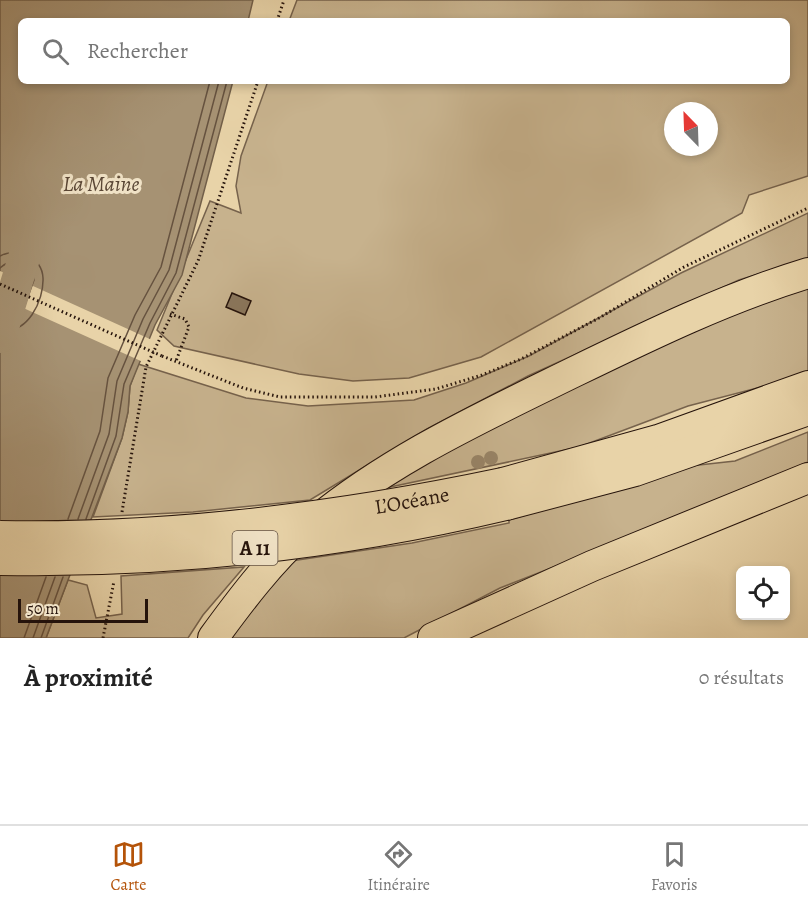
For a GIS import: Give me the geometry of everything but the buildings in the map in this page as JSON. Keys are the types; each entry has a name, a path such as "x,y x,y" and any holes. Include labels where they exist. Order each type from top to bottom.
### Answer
{"highway":[{"path":"213,638 235,607 304,532 386,471 480,418 659,331 742,295 808,273"},
{"name":"L’Océane","path":"0,560 136,557 273,546 406,526 505,494 808,386"},
{"name":"L’Océane","path":"0,536 110,536 249,526 505,494 635,471 808,410"},
{"path":"433,638 581,570 808,478"}],"path":[{"path":"278,18 284,0"},
{"path":"121,520 146,367 198,261 257,84"},
{"path":"0,284 176,362 243,388 280,397 375,398 436,389 482,375 521,359 599,318 684,267 808,208"},
{"path":"170,314 185,320 189,327 176,362"},
{"path":"103,638 114,574"}],"shaded area":[{"path":"297,0 808,0 808,176 749,195 742,213 481,357 409,378 353,381 299,374 174,346 157,330 210,201 241,213 236,186 241,156 267,84 790,84 790,18 290,18"},
{"path":"808,213 808,259 739,280 528,376 427,429 310,500 193,512 93,517 122,438 128,412 130,386 138,364 246,398 308,406 414,400 466,383 529,356 681,273"},
{"path":"808,286 808,371 788,380 688,406 579,447 376,490 425,460 715,318"},
{"path":"808,432 808,462 674,520 500,588 404,638 229,638 291,561 412,543 509,523 509,520 690,466 735,461"},
{"path":"244,567 203,615 188,638 46,638 68,580 87,585 96,618 122,614 121,576"}],"water":[{"name":"La Maine","path":"0,0 253,0 249,18 18,18 18,84 232,84 182,275 155,325 130,386 128,412 122,438 46,638 0,638"}],"pier":[{"path":"0,271 152,340 143,362 10,302 17,280 14,278 5,299 0,297"}],"waterway":[{"name":"La Maine","path":"0,337 31,235"}]}
